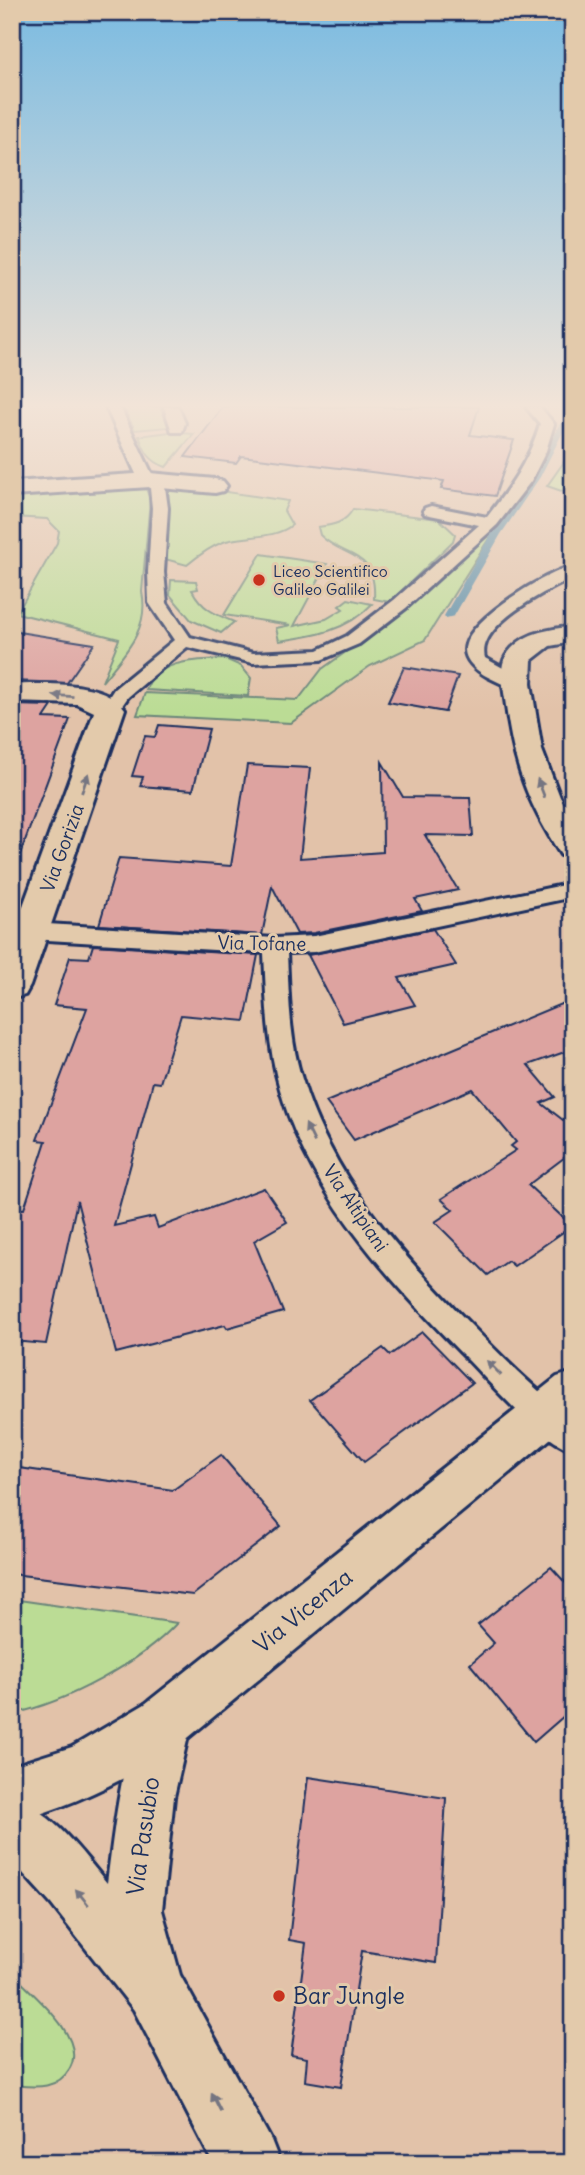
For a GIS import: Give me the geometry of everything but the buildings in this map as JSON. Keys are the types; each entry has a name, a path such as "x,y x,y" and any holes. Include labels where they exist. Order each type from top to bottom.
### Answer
{"street":[{"path":"573,634 542,639 528,648 518,659 517,683 527,750 544,797 573,848"},
{"path":"12,693 86,697 102,702 110,709"},
{"name":"Via Gorizia","path":"12,986 110,709"},
{"name":"Via Vicenza","path":"12,1794 73,1774 111,1757 164,1724 563,1415"},
{"name":"Via Pasubio","path":"155,1989 133,1910 146,1797 164,1724"},
{"name":"Via Pasubio","path":"12,1824 35,1843 72,1884 155,1989 248,2163"}],"lane":[{"path":"160,508 156,572 158,603 184,641 253,658 321,655 353,640 400,604 491,522 502,508"},
{"path":"431,511 491,522"},
{"path":"517,683 486,668 475,658 472,650 475,642 501,612 535,590 573,571"},
{"path":"110,709 121,693 184,641"},
{"name":"Via Tofane","path":"31,930 275,946 314,944 573,890"},
{"name":"Via Altipiani","path":"275,946 278,1009 289,1079 306,1126 338,1189 377,1243 415,1288 563,1415"}],"green space":[{"path":"12,508 149,508 139,630 102,682 119,639 17,613 57,543 59,531 47,519 12,517"},
{"path":"168,508 285,508 292,525 278,533 221,543 187,565 165,559"},
{"path":"353,509 439,519 455,534 453,541 390,602 374,599 370,571 364,563 329,543 320,535 318,527 338,522"},
{"path":"498,524 425,640 370,666 291,723 137,715 145,693 298,700 322,669 378,629"},
{"path":"261,554 327,564 294,626 326,619 343,609 339,606 348,599 372,604 352,620 329,631 279,641 276,628 291,625 224,615"},
{"path":"171,580 196,581 198,589 192,590 200,602 234,622 221,633 191,620 170,595"},
{"path":"225,659 241,666 251,678 248,696 146,690 151,680 168,667 191,661"},
{"path":"12,1599 177,1623 143,1653 100,1679 55,1701 12,1714"},
{"path":"12,1973 55,2017 71,2043 73,2056 70,2068 59,2081 52,2084 37,2087 12,2085"}],"waterway":[{"path":"449,616 496,534 514,508"}],"place":[{"name":"Liceo Scientifico Galileo Galilei","path":"259,580"},
{"name":"Bar Jungle","path":"279,1996"}]}
